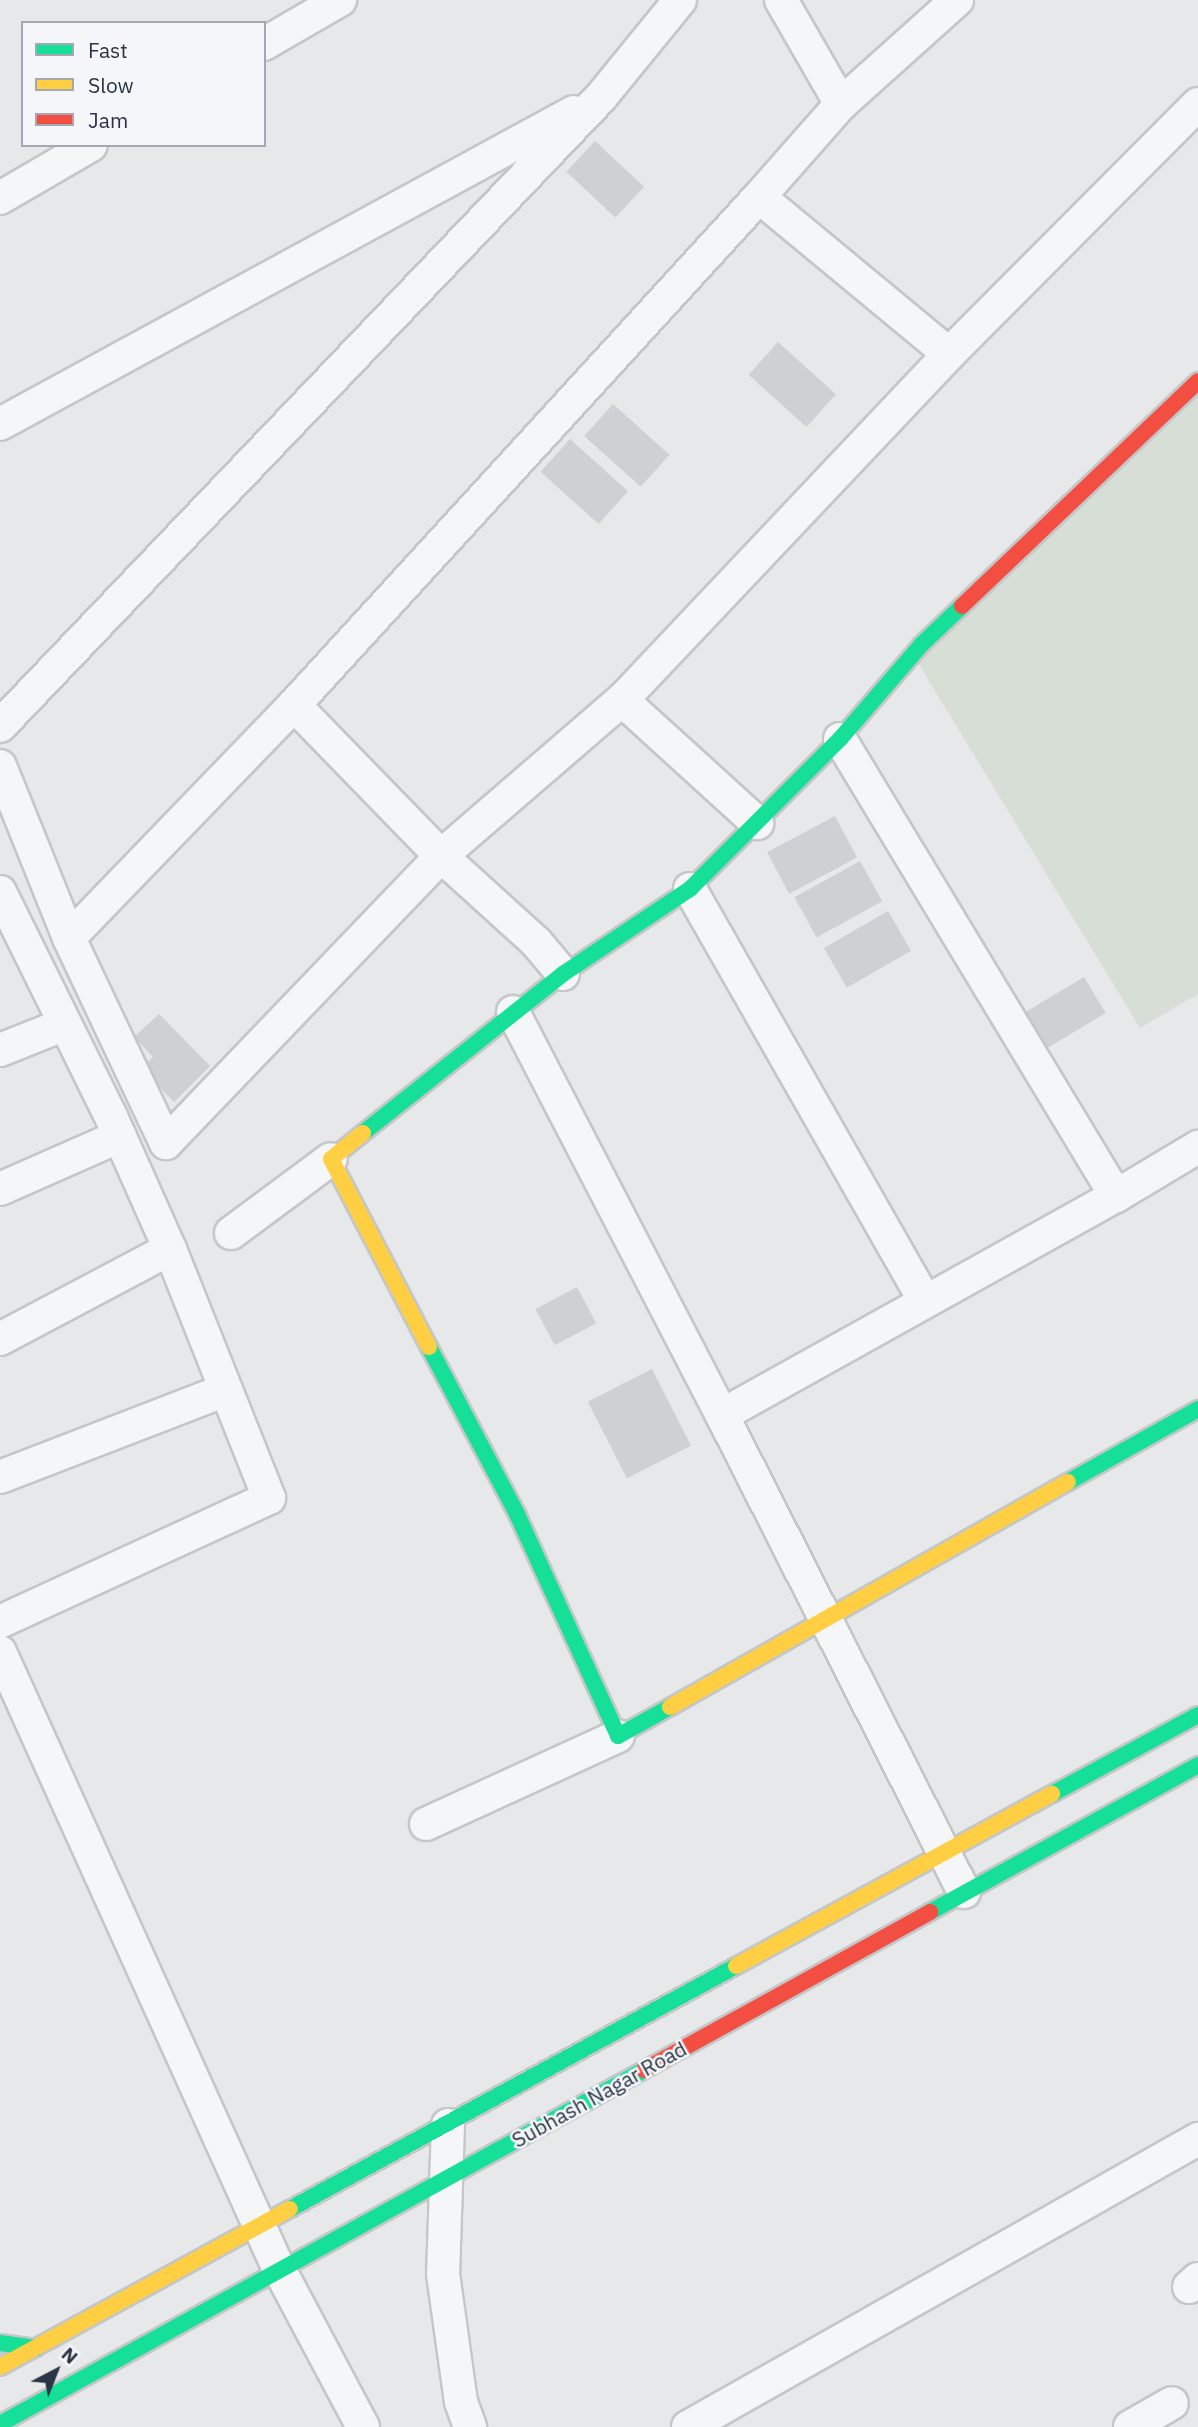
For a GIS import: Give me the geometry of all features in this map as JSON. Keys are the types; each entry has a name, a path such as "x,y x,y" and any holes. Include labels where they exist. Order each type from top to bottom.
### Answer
{"street":[{"path":"266,43 340,0"},
{"path":"0,726 601,97 680,0"},
{"path":"781,0 841,104"},
{"path":"69,938 294,705 841,104 957,0"},
{"path":"0,424 601,97"},
{"path":"0,766 69,938 166,1143 441,856 622,700 949,354 1198,104"},
{"path":"0,198 88,147"},
{"path":"759,197 949,354"},
{"path":"230,1233 331,1159 563,974 690,889 840,739 921,645 1198,382"},
{"path":"622,700 757,823"},
{"path":"294,705 441,856 536,942 563,974"},
{"path":"840,739 1116,1196"},
{"path":"690,889 924,1299"},
{"path":"0,1622 269,1498 223,1391 170,1249 120,1136 2,902"},
{"path":"513,1012 722,1415 964,1892"},
{"path":"0,1050 63,1026"},
{"path":"0,1189 120,1136"},
{"path":"722,1415 924,1299 1116,1196 1198,1147"},
{"path":"331,1159 517,1514 618,1736"},
{"path":"0,1339 170,1249"},
{"path":"0,1477 223,1391"},
{"path":"426,1824 618,1736 1198,1409"},
{"path":"0,1652 278,2267 363,2427"},
{"path":"0,2367 946,1855 1198,1715"},
{"name":"Subhash Nagar Road","path":"0,2424 278,2267 449,2178 1198,1765"},
{"path":"448,2125 449,2178 443,2274 461,2402 470,2427"},
{"path":"688,2427 1198,2139"},
{"path":"0,2343 36,2348"},
{"path":"1130,2427 1172,2403"}],"shaded area":[{"path":"1198,377 1198,994 1140,1028 912,653"}],"building":[{"path":"595,141 644,187 615,217 566,172"},
{"path":"778,342 836,394 807,427 749,375"},
{"path":"613,404 669,455 641,487 584,436"},
{"path":"570,439 628,491 599,524 541,472"},
{"path":"835,816 857,857 789,894 767,852"},
{"path":"860,861 882,901 817,938 794,897"},
{"path":"888,911 911,951 847,988 824,948"},
{"path":"1084,977 1106,1013 1046,1049 1025,1013"},
{"path":"159,1014 210,1066 174,1102 141,1068 153,1057 134,1037"},
{"path":"577,1287 596,1323 555,1345 536,1309"},
{"path":"652,1369 691,1446 627,1478 588,1402"}],"traffic: fast":[{"path":"363,1133 563,974 690,889 840,739 921,645 962,606"},
{"path":"429,1347 517,1514 618,1736 670,1707"},
{"path":"1068,1482 1198,1409"},
{"path":"1052,1794 1198,1715"},
{"path":"930,1912 1198,1765"},
{"path":"290,2209 736,1966"},
{"path":"0,2424 644,2070"},
{"path":"0,2343 36,2348"}],"traffic: slow":[{"path":"363,1133 331,1159 429,1347"},
{"path":"670,1707 1068,1482"},
{"path":"736,1966 1052,1794"},
{"path":"0,2367 290,2209"}],"traffic: jam":[{"path":"962,606 1198,381"},
{"path":"644,2070 930,1912"}]}
